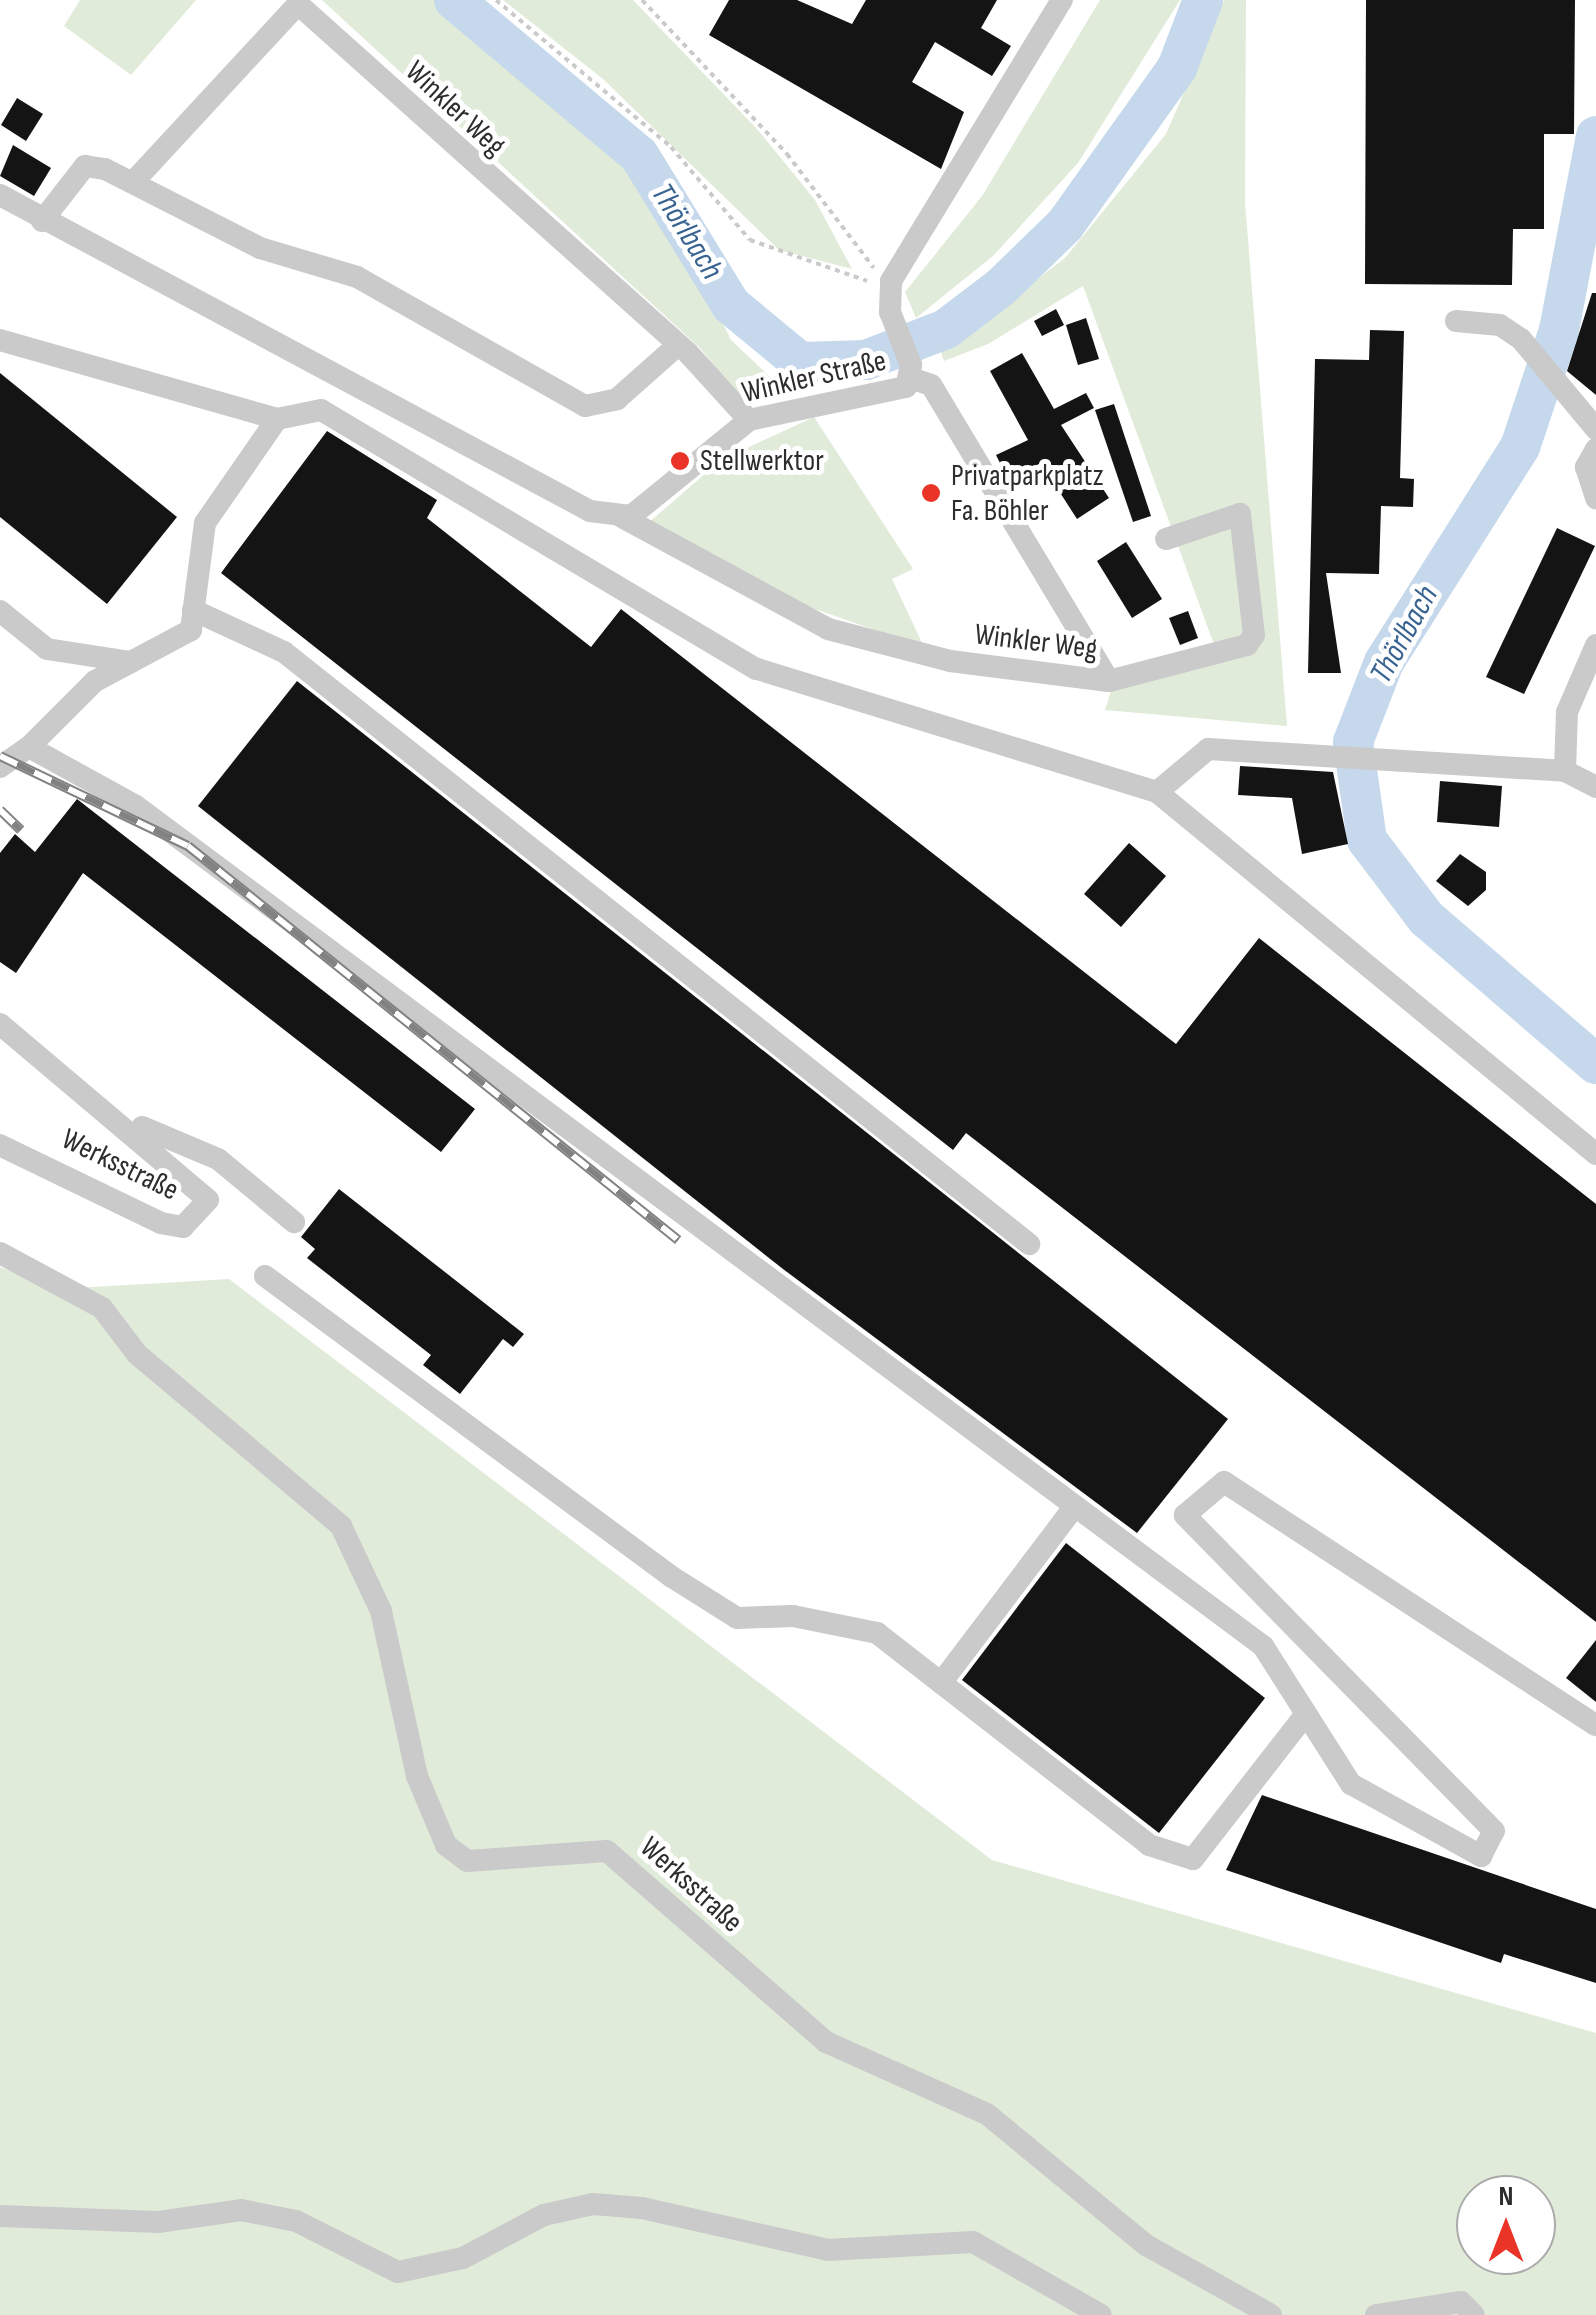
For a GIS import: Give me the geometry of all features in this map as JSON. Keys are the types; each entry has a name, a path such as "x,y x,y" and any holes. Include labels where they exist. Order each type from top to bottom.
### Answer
{"street":[{"name":"Winkler Straße","path":"622,517 748,420 875,400 911,371 883,282 1062,0"},
{"name":"Winkler Weg","path":"136,179 298,4 678,344 748,420"},
{"path":"42,222 85,166 136,179 260,248 358,278 585,406 617,399 678,344"},
{"path":"0,195 42,222 590,511 622,517"},
{"path":"1456,321 1500,325 1521,339 1560,391 1596,429"},
{"path":"0,340 277,419 321,410 756,669 1158,792 1596,1154"},
{"name":"Winkler Weg","path":"911,371 932,385 1110,682"},
{"path":"0,767 29,747 95,681 191,630 205,523 277,419"},
{"path":"1595,454 1586,466 1596,498"},
{"path":"1110,682 1246,645 1254,635 1240,514 1166,539"},
{"name":"Winkler Weg","path":"622,517 828,629 950,661 1110,682"},
{"path":"194,610 284,652 1029,1244"},
{"path":"0,611 47,649 132,662"},
{"path":"1564,772 1567,712 1596,644"},
{"path":"0,739 29,747 136,806 1263,1646 1351,1784 1481,1856 1494,1831 1184,1515 1224,1482 1596,1726"},
{"path":"1158,792 1208,748 1564,772 1596,787"},
{"path":"0,1024 116,1116 218,1159 294,1222"},
{"name":"Werksstraße","path":"0,1145 184,1227 208,1200 169,1159 116,1116"},
{"name":"Werksstraße","path":"0,1253 102,1308 137,1354 341,1526 381,1611 417,1776 446,1845 466,1861 606,1852 826,2042 987,2114 1146,2245 1271,2315"},
{"path":"265,1276 737,1618 794,1616 878,1633 1149,1845 1193,1859 1306,1714"},
{"path":"942,1684 1075,1506"},
{"path":"0,2216 158,2222 241,2210 296,2221 398,2272 463,2258 544,2215 593,2204 642,2208 828,2250 973,2242 1101,2315"},
{"path":"1376,2315 1461,2302 1474,2315"}],"path":[{"path":"496,0 670,147 750,240 883,282"},
{"path":"642,0 883,282"}],"green space":[{"path":"80,0 196,0 131,75 64,26"},
{"path":"322,0 441,0 611,146 683,241 731,340 786,392 738,396 701,349"},
{"path":"503,0 633,0 757,129 815,200 852,269 779,250 603,79"},
{"path":"1100,0 1180,0 1078,163 993,256 916,318 905,292 982,196"},
{"path":"1224,0 1246,0 1245,202 1287,726 1105,710 1111,691 1216,650 1083,286 988,344 944,361 941,352 1065,258 1166,134"},
{"path":"814,417 913,569 892,579 924,647 783,598 647,524 721,460"},
{"path":"0,1267 60,1289 229,1279 992,1860 1596,2033 1596,2315 0,2315"}],"building":[{"path":"729,0 797,0 852,24 866,0 997,0 981,28 1011,46 992,76 935,42 912,82 964,112 941,169 709,35"},
{"path":"1366,0 1575,0 1574,134 1544,134 1544,229 1513,229 1512,285 1365,284"},
{"path":"17,98 43,114 26,141 1,125"},
{"path":"13,145 51,168 34,196 0,176"},
{"path":"1592,293 1596,293 1596,395 1567,371"},
{"path":"1056,309 1064,325 1042,336 1034,321"},
{"path":"1086,318 1099,359 1078,365 1066,325"},
{"path":"1370,330 1404,331 1400,478 1414,479 1413,507 1381,506 1379,574 1326,573 1341,673 1308,673 1315,359 1369,360"},
{"path":"1022,353 1054,409 1086,393 1094,408 1061,425 1109,498 1077,519 1041,463 1008,479 996,455 1028,440 990,371"},
{"path":"0,373 177,517 107,604 0,517"},
{"path":"1114,404 1151,516 1133,522 1095,410"},
{"path":"327,431 437,500 427,518 591,647 621,609 1176,1044 1259,938 1596,1204 1596,1622 966,1133 953,1150 221,573"},
{"path":"1557,528 1595,546 1524,694 1486,677"},
{"path":"1126,542 1162,599 1132,618 1097,561"},
{"path":"1188,611 1198,638 1180,645 1169,618"},
{"path":"297,681 1228,1419 1137,1533 783,1269 198,806"},
{"path":"1240,766 1333,772 1348,844 1302,854 1292,798 1238,795"},
{"path":"1440,781 1502,786 1499,827 1437,822"},
{"path":"77,799 475,1109 441,1152 83,873 16,973 0,962 0,853 15,834 35,852"},
{"path":"1129,843 1166,876 1121,927 1084,894"},
{"path":"1460,854 1486,872 1486,890 1468,906 1436,881"},
{"path":"339,1189 524,1334 513,1347 503,1339 460,1394 423,1365 431,1355 307,1258 315,1249 301,1237"},
{"path":"1066,1543 1265,1698 1159,1833 962,1680"},
{"path":"1596,1640 1596,1702 1566,1678"},
{"path":"1262,1795 1596,1909 1596,1983 1504,1954 1501,1963 1226,1870"}],"waterway":[{"name":"Thörlbach","path":"454,0 639,155 731,305 800,362 866,360 946,329 1001,287 1065,225 1177,68 1203,0"},
{"name":"Thörlbach","path":"1596,136 1559,330 1520,447 1384,662 1353,742 1367,840 1426,918 1596,1064"}],"railway":[{"path":"0,756 188,846 678,1240"},
{"path":"0,810 21,830"}],"place":[{"name":"Stellwerktor","path":"680,461"},
{"name":"Privatparkplatz Fa. Böhler","path":"931,493"}]}
